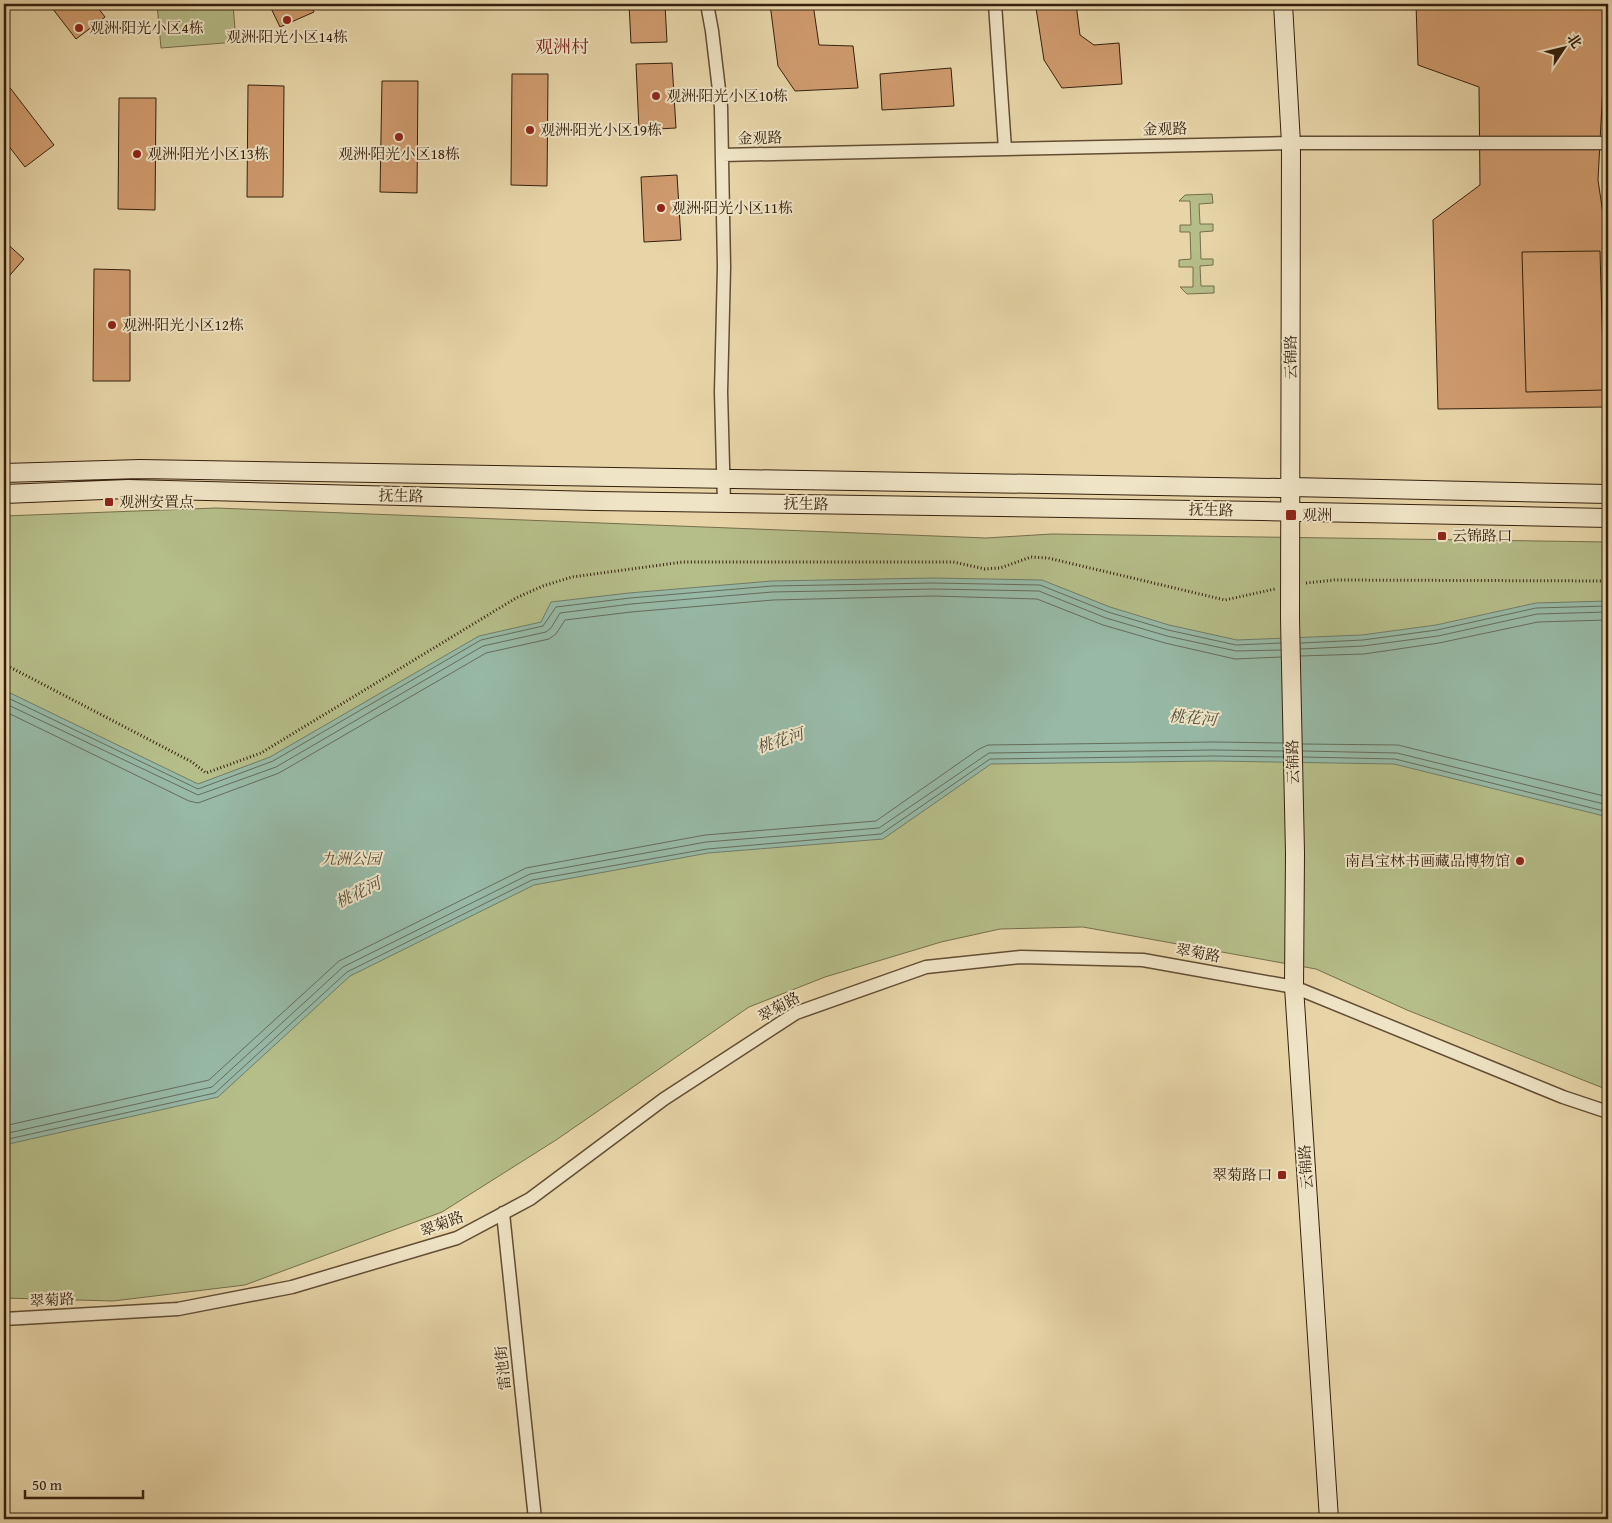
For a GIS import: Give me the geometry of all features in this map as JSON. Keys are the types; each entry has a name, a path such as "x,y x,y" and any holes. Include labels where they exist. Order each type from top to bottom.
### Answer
{"main road":[{"name":"云锦路","path":"1283,4 1290,143 1290,619 1295,853 1294,987 1329,1519"},
{"name":"抚生路","path":"4,473 140,469 1260,488 1291,486 1608,494"},
{"name":"抚生路","path":"4,494 128,489 724,503 1290,511 1608,518"}],"street":[{"path":"707,4 721,107 724,266 721,392 724,503"},
{"path":"996,4 1005,149"},
{"name":"金观路","path":"722,155 1290,143 1608,143"},
{"name":"翠菊路","path":"4,1319 178,1309 292,1287 457,1238 530,1199 664,1099 796,1013 926,967 1021,957 1143,960 1294,987 1563,1097 1608,1112"},
{"name":"雷池街","path":"503,1213 535,1519"}],"path":[{"path":"4,664 192,762 206,773 261,754 516,598 543,586 572,577 683,562 953,562 984,569 1000,568 1031,556 1048,558 1225,600 1290,585 1334,580 1608,581"}],"green space":[{"path":"157,4 233,4 236,42 161,48"},
{"path":"1212,194 1213,203 1199,204 1200,224 1213,224 1213,231 1200,232 1201,259 1213,259 1213,265 1200,266 1201,286 1214,286 1214,293 1187,294 1180,287 1193,287 1193,267 1179,267 1179,260 1191,259 1190,232 1180,232 1180,225 1191,225 1190,201 1179,201 1185,195"},
{"name":"九洲公园","path":"216,508 986,538 1052,534 1608,542 1608,1090 1407,1010 1316,969 1083,927 1000,929 941,942 825,977 749,1007 556,1140 442,1212 245,1285 113,1301 4,1298 4,516"}],"water":[{"name":"桃花河","path":"933,578 1042,580 1110,607 1169,625 1237,640 1362,635 1436,625 1536,603 1608,601 1608,817 1394,764 1214,761 991,764 883,839 708,853 534,885 350,976 218,1097 4,1145 4,690 198,784 270,757 479,636 541,622 551,602 629,593 772,581"}],"building":[{"name":"观洲·阳光小区4栋","path":"49,4 95,4 105,17 76,39"},
{"name":"观洲·阳光小区14栋","path":"269,4 310,4 314,12 280,27"},
{"path":"629,4 665,4 667,42 631,43"},
{"path":"770,4 813,4 819,45 853,46 858,88 795,91 778,66"},
{"path":"1076,4 1080,35 1094,45 1119,43 1122,84 1062,88 1044,60 1036,8"},
{"path":"1416,4 1608,4 1608,77 1603,85 1598,180 1608,248 1608,407 1438,409 1433,220 1480,185 1479,87 1418,65"},
{"name":"观洲·阳光小区10栋","path":"672,63 676,128 639,130 636,64"},
{"path":"951,68 954,106 882,110 880,74"},
{"name":"观洲·阳光小区19栋","path":"512,74 548,74 547,186 511,185"},
{"path":"4,80 54,145 25,167 4,140"},
{"name":"观洲·阳光小区18栋","path":"382,81 418,81 417,193 380,192"},
{"path":"248,85 284,86 283,197 247,197"},
{"name":"观洲·阳光小区13栋","path":"119,98 156,98 155,210 118,209"},
{"name":"观洲·阳光小区11栋","path":"677,175 681,240 644,242 641,177"},
{"path":"4,241 24,259 4,282"},
{"path":"1600,251 1604,390 1526,392 1522,252"},
{"name":"观洲·阳光小区12栋","path":"94,269 130,270 130,381 93,381"}],"place":[{"name":"观洲·阳光小区14栋","path":"287,20"},
{"name":"观洲·阳光小区4栋","path":"79,28"},
{"name":"观洲·阳光小区10栋","path":"656,96"},
{"name":"观洲·阳光小区19栋","path":"530,130"},
{"name":"观洲·阳光小区18栋","path":"399,137"},
{"name":"观洲·阳光小区13栋","path":"137,154"},
{"name":"观洲·阳光小区11栋","path":"661,208"},
{"name":"观洲·阳光小区12栋","path":"112,325"},
{"name":"观洲安置点","path":"109,502"},
{"name":"观洲","path":"1291,515"},
{"name":"云锦路口","path":"1442,536"},
{"name":"南昌宝林书画藏品博物馆","path":"1520,861"},
{"name":"翠菊路口","path":"1282,1175"}],"district":[{"name":"观洲村","path":"562,47"}]}
